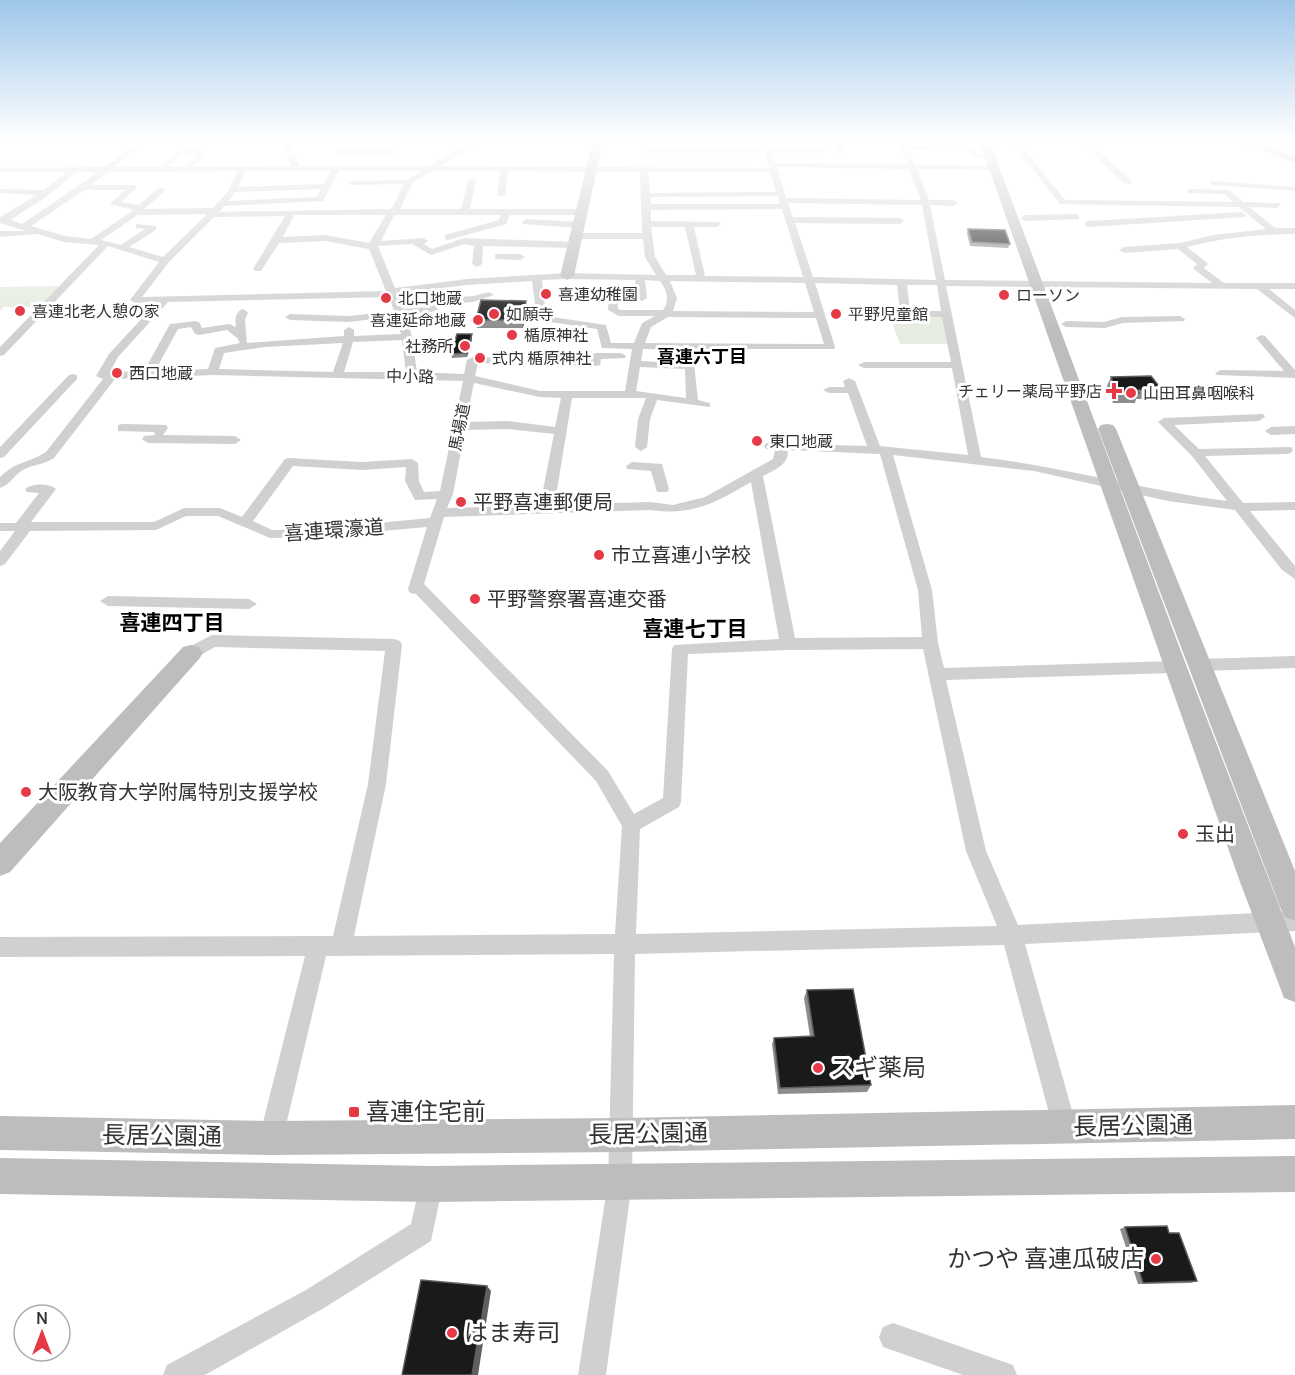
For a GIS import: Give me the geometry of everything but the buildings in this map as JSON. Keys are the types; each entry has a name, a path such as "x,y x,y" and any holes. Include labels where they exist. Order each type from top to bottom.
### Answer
{"street":[{"path":"2,220 29,204"},
{"path":"25,226 58,204"},
{"path":"115,204 138,210 212,213 394,211 445,225 503,222 507,211"},
{"path":"92,242 145,204"},
{"path":"221,204 165,261 135,300 394,293 467,282 567,276 640,276 808,282 1295,286"},
{"path":"373,245 398,204"},
{"path":"465,211 467,204"},
{"path":"567,276 585,204"},
{"path":"630,394 646,325 667,314 672,305 671,288 650,259 646,236 646,207 731,204"},
{"path":"637,356 673,348 830,347 785,204"},
{"path":"925,204 975,460"},
{"path":"1012,204 1119,484 1201,666 1287,917 1295,987"},
{"path":"1018,204 1023,213 1044,284 1066,324 1098,405 1119,484 1174,666 1287,917"},
{"path":"1196,204 1261,233"},
{"path":"1204,204 1277,206"},
{"path":"1243,205 1273,231"},
{"path":"647,221 696,218 695,207"},
{"path":"0,208 22,209"},
{"path":"1023,213 1069,209"},
{"path":"277,240 339,236 373,245 413,241 445,225 465,211 583,212"},
{"path":"258,269 277,240 291,212"},
{"path":"1023,213 1076,217"},
{"path":"809,220 818,215 881,215"},
{"path":"1088,224 1255,215"},
{"path":"2,220 64,239 123,247 165,261"},
{"path":"791,220 900,220"},
{"path":"647,221 717,224"},
{"path":"526,222 577,235"},
{"path":"689,224 701,278"},
{"path":"123,247 153,228 139,226"},
{"path":"1124,250 1180,246 1213,238 1273,231 1295,231"},
{"path":"2,235 43,233"},
{"path":"413,241 431,252 464,240 509,244 577,235 646,236"},
{"path":"0,353 106,243"},
{"path":"477,264 479,243"},
{"path":"509,244 502,257 519,256"},
{"path":"373,245 394,293 407,337 412,375"},
{"path":"1180,246 1203,264 1198,268 1221,285"},
{"path":"625,276 626,264"},
{"path":"640,276 642,298"},
{"path":"537,278 541,318 597,325 602,327 606,346 637,356 690,366 692,402"},
{"path":"671,288 808,282"},
{"path":"902,282 905,314"},
{"path":"1258,285 1295,315"},
{"path":"290,317 349,319 433,309 433,302 473,299 489,295"},
{"path":"613,296 613,309 619,313 819,315"},
{"path":"0,484 18,467 31,465 50,455 107,376 113,356 165,300"},
{"path":"243,312 240,320 243,340"},
{"path":"866,314 947,314"},
{"path":"308,340 312,316"},
{"path":"337,375 349,339 349,319"},
{"path":"1066,324 1105,325 1122,320 1180,319"},
{"path":"148,374 174,326 195,324 199,332 229,327 243,340"},
{"path":"213,372 219,350 243,340 407,337"},
{"path":"1261,338 1292,377"},
{"name":"馬場道","path":"631,825 602,776 416,587 436,517 446,494 473,360 596,363 596,356 637,356"},
{"path":"864,365 957,365"},
{"name":"中小路","path":"107,376 213,372 412,375 469,378 540,394 630,394 706,405"},
{"path":"1221,372 1292,377"},
{"path":"0,454 73,377"},
{"path":"829,390 851,386 880,449 925,590 930,643 976,851 1012,936 1065,1128"},
{"path":"550,490 567,395"},
{"path":"647,467 644,418 653,396"},
{"path":"1259,417 1164,422 1196,453 1295,574"},
{"path":"459,426 508,425 561,431"},
{"path":"122,428 162,428 151,439 235,440"},
{"path":"1271,431 1295,430"},
{"name":"喜連環濠道","path":"0,526 156,526 184,512 220,512 270,534 314,533 436,517 550,508 650,506 673,509 710,500 778,462 782,456 780,446 880,449"},
{"path":"880,449 1034,467 1119,484 1168,497 1241,507 1295,506"},
{"path":"1196,453 1287,450"},
{"path":"245,523 289,462 362,466 412,463 412,480 420,497 446,494"},
{"path":"632,466 657,467 662,489"},
{"path":"756,473 788,644"},
{"path":"0,561 49,489 32,489"},
{"path":"108,600 249,604"},
{"path":"0,863 191,653 212,640 394,645 377,784 340,946"},
{"path":"592,1375 620,1182 623,1135 625,943 631,825 672,802 680,650 788,644 930,643"},
{"path":"1201,666 1295,662"},
{"path":"938,674 1174,666"},
{"path":"0,947 625,943 1012,936 1287,917"},
{"path":"271,1138 318,946"},
{"name":"長居公園通","path":"0,1133 271,1138 623,1135 1295,1122"},
{"name":"長居公園通","path":"0,1176 431,1184 1295,1174"},
{"path":"177,1375 315,1299 422,1232 431,1184"},
{"path":"893,1337 1003,1375"}],"shaded area":[{"path":"59,286 38,307 4,307 0,311 0,287"},
{"path":"889,315 943,316 949,344 900,344"}],"place":[{"name":"喜連幼稚園","path":"546,294"},
{"name":"ローソン","path":"1004,295"},
{"name":"北口地蔵","path":"386,298"},
{"name":"喜連北老人憩の家","path":"20,311"},
{"name":"如願寺","path":"494,314"},
{"name":"平野児童館","path":"836,314"},
{"name":"喜連延命地蔵","path":"478,320"},
{"name":"楯原神社","path":"512,335"},
{"name":"社務所","path":"465,346"},
{"name":"式内 楯原神社","path":"480,358"},
{"name":"西口地蔵","path":"117,373"},
{"name":"チェリー薬局平野店","path":"1114,391"},
{"name":"山田耳鼻咽喉科","path":"1131,393"},
{"name":"東口地蔵","path":"757,441"},
{"name":"平野喜連郵便局","path":"461,502"},
{"name":"市立喜連小学校","path":"599,555"},
{"name":"平野警察署喜連交番","path":"475,599"},
{"name":"大阪教育大学附属特別支援学校","path":"26,792"},
{"name":"玉出","path":"1183,834"},
{"name":"スギ薬局","path":"818,1068"},
{"name":"喜連住宅前","path":"354,1112"},
{"name":"かつや 喜連瓜破店","path":"1156,1259"},
{"name":"はま寿司","path":"452,1333"}],"district":[{"name":"喜連六丁目","path":"702,357"},
{"name":"喜連四丁目","path":"172,623"},
{"name":"喜連七丁目","path":"695,629"}]}
